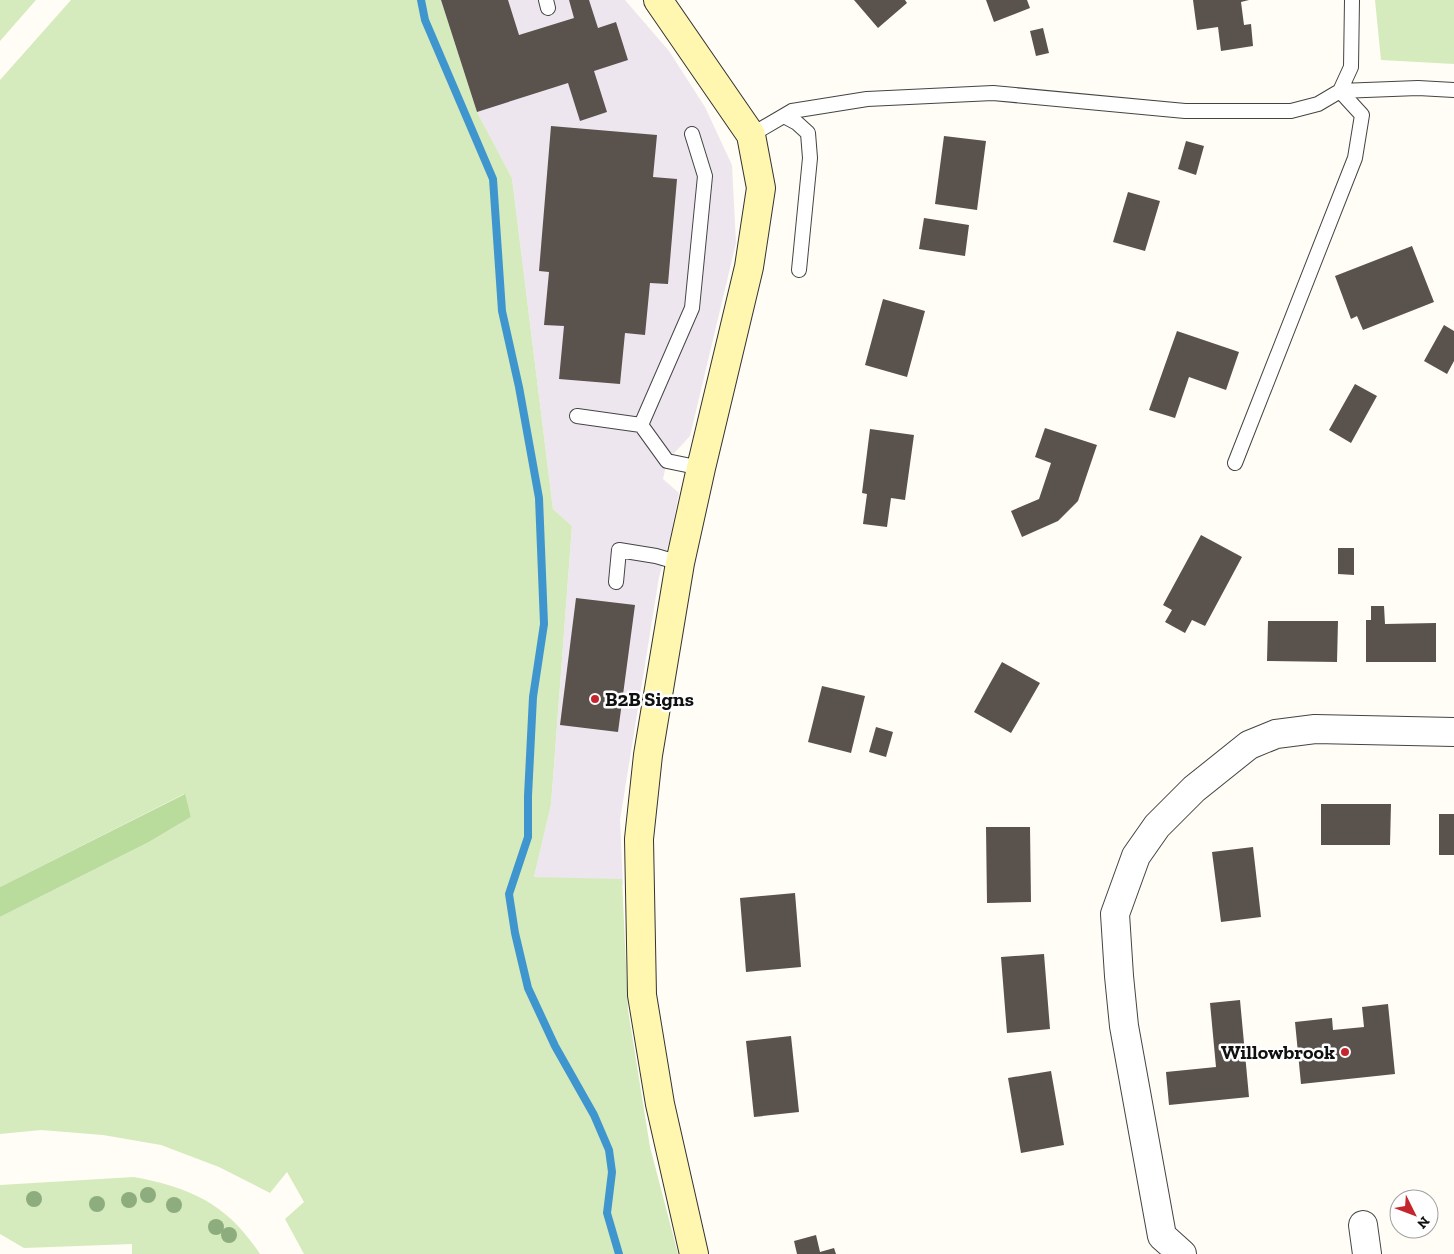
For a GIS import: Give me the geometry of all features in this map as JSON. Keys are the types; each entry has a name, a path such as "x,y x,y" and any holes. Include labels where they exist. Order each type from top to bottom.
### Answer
{"street":[{"path":"658,0 751,135 761,188 749,267 680,563 648,755 639,839 642,995 660,1104 694,1254"},
{"path":"1182,1254 1162,1236 1124,1026 1115,914 1136,856 1157,826 1194,789 1249,745 1276,734 1315,729 1454,732"}],"lane":[{"path":"1340,91 1351,67 1352,0"},
{"path":"751,135 792,111 867,99 993,93 1185,111 1291,111 1318,104 1340,91 1418,88 1454,90"},
{"path":"1235,463 1356,158 1362,115 1340,91"},
{"path":"784,116 808,132 810,158 799,270"},
{"path":"641,425 692,308 705,176 692,134"},
{"path":"577,416 641,425 667,461 701,468"},
{"path":"616,582 619,550 656,556 680,563"}],"shaded area":[{"path":"441,0 625,0 669,51 705,107 732,165 736,243 690,436 667,461 663,479 679,493 670,539 659,577 620,820 623,885 534,877 551,805 572,526 553,509 512,178 477,112"}],"green space":[{"path":"0,0 36,0 0,41"},
{"path":"71,0 441,0 477,112 512,178 553,509 572,526 551,805 534,877 622,879 628,1010 650,1147 678,1254 304,1254 285,1219 304,1202 287,1172 270,1193 219,1167 161,1145 103,1135 41,1130 0,1134 0,917 149,842 191,817 184,794 0,887 0,80"},
{"path":"1375,0 1454,0 1454,64 1381,60"},
{"path":"185,794 191,817 149,842 0,917 0,887"},
{"path":"134,1177 174,1187 206,1201 235,1222 260,1254 132,1254 132,1244 24,1248 0,1234 0,1185"}],"building":[{"path":"441,0 508,0 519,35 574,18 569,0 589,0 598,28 616,22 628,60 594,71 607,112 580,121 568,83 477,112"},
{"path":"854,0 905,0 907,3 878,28"},
{"path":"986,0 1027,0 1030,8 994,22"},
{"path":"1193,0 1249,0 1241,2 1244,25 1251,24 1253,46 1221,51 1218,27 1197,30"},
{"path":"1043,28 1049,53 1036,56 1030,31"},
{"path":"551,126 657,135 653,177 677,179 668,284 650,283 645,335 625,333 620,384 559,379 564,326 544,325 549,272 539,271"},
{"path":"944,136 986,141 977,210 935,204"},
{"path":"1186,141 1204,146 1196,175 1178,169"},
{"path":"1128,192 1160,201 1145,251 1113,242"},
{"path":"924,218 969,225 965,256 919,249"},
{"path":"1412,246 1434,302 1363,330 1357,316 1351,319 1335,276"},
{"path":"883,299 925,311 907,377 865,365"},
{"path":"1444,325 1454,331 1454,361 1447,374 1424,361"},
{"path":"1177,331 1239,352 1226,390 1189,377 1175,418 1149,410"},
{"path":"1355,384 1377,396 1351,443 1329,430"},
{"path":"1045,428 1097,445 1078,501 1058,521 1022,537 1011,511 1039,499 1051,463 1035,457"},
{"path":"870,429 914,435 905,500 891,498 887,527 863,524 867,494 862,493"},
{"path":"1201,535 1242,557 1205,626 1192,620 1185,633 1165,622 1172,610 1163,605"},
{"path":"1338,548 1354,548 1354,575 1338,574"},
{"path":"576,598 635,605 618,732 560,725"},
{"path":"1371,606 1384,606 1385,624 1436,623 1436,662 1366,662 1366,620 1371,620"},
{"path":"1268,621 1338,621 1337,662 1267,661"},
{"path":"1002,662 1040,683 1011,733 974,712"},
{"path":"822,686 865,696 851,753 808,742"},
{"path":"876,727 893,732 886,757 869,752"},
{"path":"1321,804 1391,804 1390,845 1321,845"},
{"path":"1439,814 1454,814 1454,855 1439,855"},
{"path":"986,827 1030,827 1031,902 987,903"},
{"path":"1253,847 1261,917 1221,922 1212,852"},
{"path":"795,893 801,967 746,972 740,898"},
{"path":"1044,954 1050,1029 1007,1033 1001,957"},
{"path":"1240,1000 1249,1097 1169,1105 1166,1072 1216,1067 1210,1003"},
{"name":"Willowbrook","path":"1388,1004 1395,1074 1301,1084 1295,1022 1332,1018 1333,1030 1364,1027 1362,1007"},
{"path":"791,1036 799,1112 754,1117 746,1041"},
{"path":"1051,1071 1064,1145 1021,1153 1008,1078"},
{"path":"816,1235 820,1252 834,1248 836,1254 797,1254 794,1241"}],"waterway":[{"path":"421,0 425,20 493,179 502,311 519,387 539,498 544,624 533,697 528,837 509,894 515,933 528,988 555,1046 594,1115 609,1150 612,1172 607,1213 619,1254"}],"place":[{"name":"B2B Signs","path":"595,699"},
{"name":"Willowbrook","path":"1345,1052"}]}
